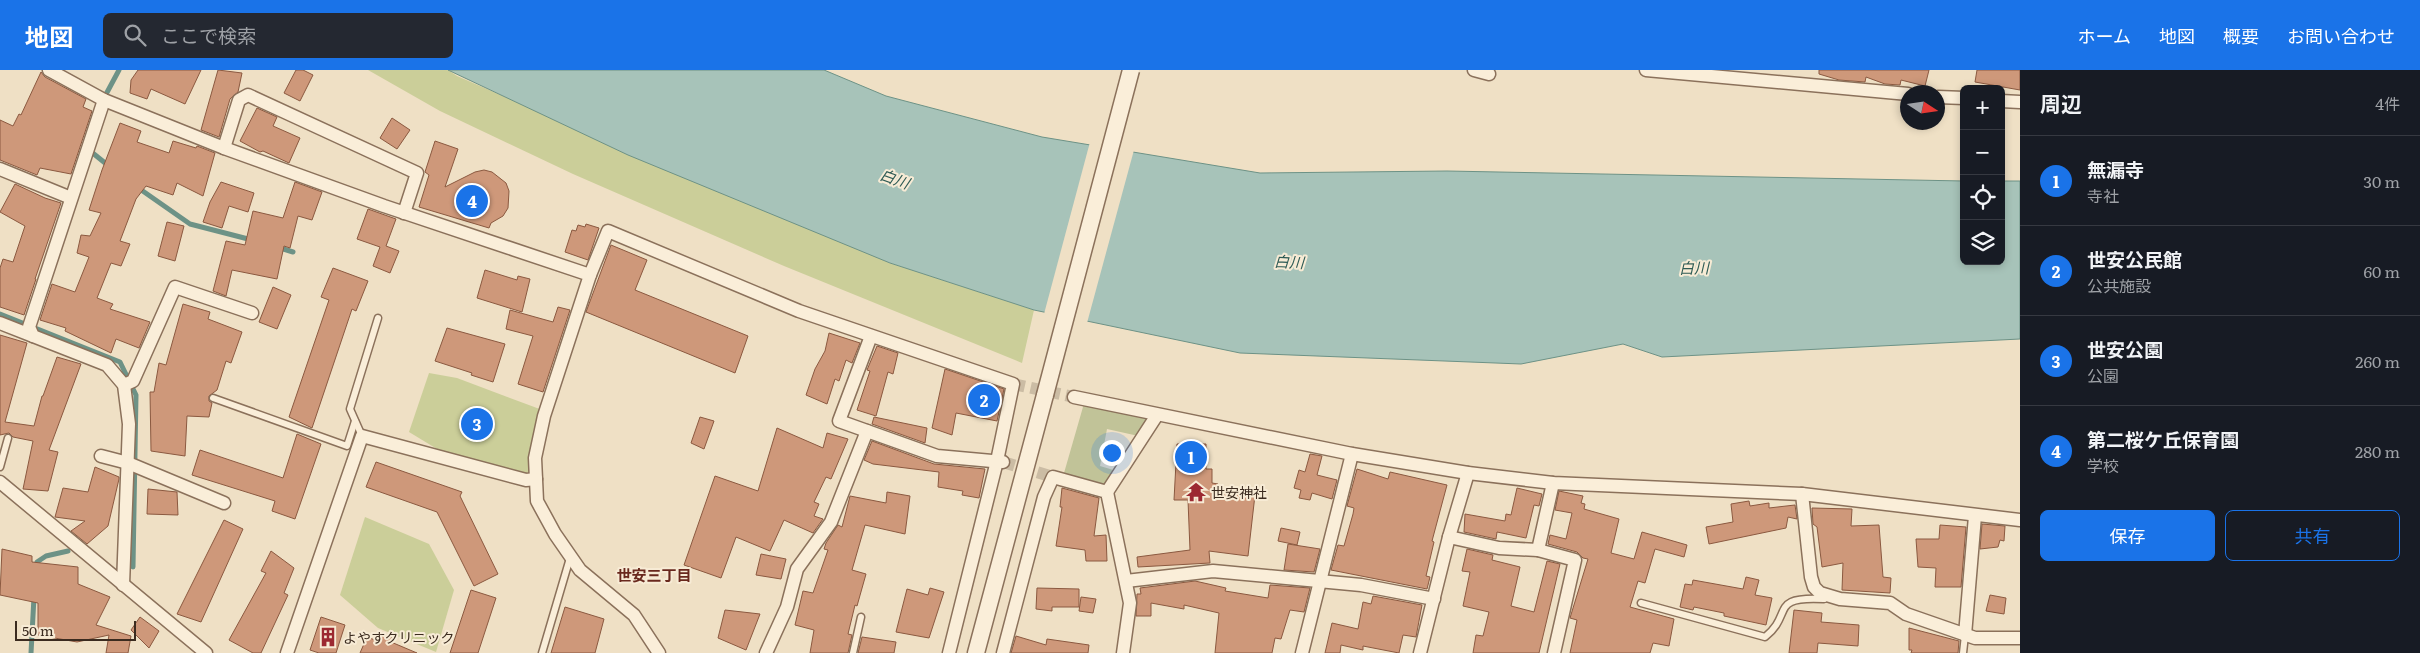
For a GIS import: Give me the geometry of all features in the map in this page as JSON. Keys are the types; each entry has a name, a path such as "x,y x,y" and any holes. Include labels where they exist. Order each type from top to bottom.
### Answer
{"street":[{"path":"49,70 104,100 224,148 404,213 590,274"},
{"path":"976,653 1131,70"},
{"path":"1474,70 1489,74"},
{"path":"1646,70 1900,93"},
{"path":"224,148 239,100 248,95 417,173 404,213"},
{"path":"1945,97 1960,98"},
{"path":"33,336 29,326 104,100"},
{"path":"2005,101 2020,102"},
{"path":"0,169 71,198"},
{"path":"659,653 634,615 580,570 555,534 537,501 535,458 544,416 590,274 608,231 799,311 1013,384 1000,461 949,653"},
{"path":"124,386 133,381 175,287 252,313"},
{"path":"0,324 107,365 124,386 129,424 123,585"},
{"path":"871,336 839,421 938,456 1000,461"},
{"path":"1074,397 1352,454 1468,473 1553,483 1802,494 2020,520"},
{"path":"1123,653 1130,603 1108,492 1157,415"},
{"path":"766,653 787,608 797,569 831,522 867,431"},
{"path":"287,653 362,436 526,480 536,479"},
{"path":"1302,653 1352,454"},
{"path":"101,456 128,463 224,503"},
{"path":"1420,653 1449,537 1468,473"},
{"path":"1003,653 1044,497 1053,477 1108,492"},
{"path":"0,482 206,653"},
{"path":"1538,550 1553,483"},
{"path":"1802,494 1811,577 1814,587 1820,593 1840,600 1890,603 1906,614 1975,638 2020,638"},
{"path":"1965,635 1975,516"},
{"path":"1449,537 1499,548 1538,550 1575,560 1554,653"},
{"path":"1126,581 1213,570 1361,585 1434,599"}],"lane":[{"path":"362,436 350,409 378,318"},
{"path":"213,398 347,446 355,421"},
{"path":"0,467 8,438"},
{"path":"542,653 571,557"},
{"path":"1640,603 1765,637 1774,630 1782,608 1795,599 1840,600"},
{"path":"853,653 861,617"},
{"path":"1963,653 1965,635"}],"green space":[{"path":"368,70 448,70 457,76 890,263 1034,310 1022,363 784,266 573,174 440,111"},
{"path":"429,373 457,378 545,411 531,470 522,476 447,455 409,432"},
{"path":"1085,400 1157,415 1143,437 1107,429 1100,466 1120,472 1107,492 1062,480"},
{"path":"365,517 429,544 454,590 436,652 378,628 340,595"}],"water":[{"name":"白川","path":"448,70 824,70 886,96 1042,137 1260,173 1447,171 1960,181 1960,265 2005,265 2005,181 2020,181 2020,339 1662,357 1623,344 1521,364 1240,353 1034,310 890,263 628,155"}],"pier":[{"path":"1090,142 1134,150 1087,323 1044,314"}],"building":[{"path":"138,70 201,70 185,104 151,89 147,99 130,93 131,80"},
{"path":"218,70 242,73 238,92 230,99 219,137 201,130"},
{"path":"296,70 303,70 313,75 300,101 284,93"},
{"path":"1819,70 1929,70 1925,85 1901,80 1900,85 1885,84 1866,77 1865,82 1839,80 1819,74"},
{"path":"1977,70 2020,70 2020,90 2005,87 2005,85 1975,82"},
{"path":"41,72 45,77 86,99 83,107 92,111 71,174 40,168 37,175 0,160 0,120 13,126 19,114 21,115"},
{"path":"257,108 277,117 273,126 300,138 289,163 263,151 260,152 240,141"},
{"path":"392,118 410,130 397,149 380,138"},
{"path":"120,123 141,131 137,142 169,153 173,141 196,148 197,146 215,153 203,196 177,183 173,195 146,186 136,199 120,241 130,244 121,266 111,263 97,298 113,304 110,309 150,322 139,348 116,339 111,353 65,331 66,328 40,320 52,284 75,292 89,257 77,253 81,235 90,236 101,213 89,210"},
{"path":"435,141 458,149 445,187 475,172 484,170 492,172 506,183 509,191 508,208 503,216 491,223 489,228 419,207 429,175 425,172"},
{"path":"221,182 254,193 248,212 229,206 222,228 203,222 210,202"},
{"path":"295,182 322,192 312,220 298,216 290,248 284,246 277,279 232,270 226,296 213,291 226,241 245,245 253,211 283,218"},
{"path":"15,184 61,203 24,315 0,307 0,268 3,259 13,262 25,226 0,212"},
{"path":"368,209 396,219 386,246 399,251 390,273 373,266 380,247 357,239"},
{"path":"167,222 184,226 175,261 158,256"},
{"path":"586,224 599,228 588,260 565,252 572,230 576,231 578,225 585,227"},
{"path":"611,245 647,260 635,290 748,336 735,373 586,312"},
{"path":"333,268 368,281 356,311 352,309 312,428 289,417 329,300 321,297"},
{"path":"485,270 517,280 518,276 530,279 522,312 477,298"},
{"path":"273,287 291,295 277,329 259,322"},
{"path":"183,304 210,312 208,319 242,332 231,363 226,361 217,390 209,396 209,401 212,403 209,417 187,416 185,456 151,451 150,392 154,392 159,363 166,365"},
{"path":"558,307 570,310 543,392 518,384 533,336 506,329 510,310 553,322"},
{"path":"447,328 505,344 493,382 435,361"},
{"path":"829,333 860,343 852,363 846,360 839,381 835,379 827,404 806,395 815,369 825,351"},
{"path":"0,335 27,343 5,422 34,426 42,396 57,357 81,364 49,450 58,452 48,491 23,489 33,441 13,437 9,433 0,435"},
{"path":"877,346 898,353 893,374 888,372 876,416 857,410 870,371 867,370"},
{"path":"945,369 1004,389 997,421 956,413 952,435 932,428"},
{"path":"700,417 714,421 704,449 691,443"},
{"path":"874,417 927,428 925,443 872,424"},
{"path":"777,428 823,448 827,433 848,439 831,479 826,477 814,502 819,504 814,516 823,519 813,533 784,520 770,551 736,537 721,578 684,565 715,476 758,491"},
{"path":"297,434 321,444 295,519 272,511 275,501 192,475 200,450 283,478"},
{"path":"872,441 934,464 985,469 979,498 962,495 963,491 938,487 939,472 873,464 864,460"},
{"path":"1177,444 1206,444 1206,469 1212,469 1212,483 1218,484 1218,490 1255,495 1248,556 1209,551 1210,563 1138,567 1137,557 1190,550 1188,500 1174,500"},
{"path":"1310,454 1322,456 1317,475 1337,480 1332,499 1312,493 1310,500 1299,498 1301,490 1294,488 1299,470 1305,472"},
{"path":"376,462 462,492 460,496 498,574 474,586 437,512 366,487"},
{"path":"95,467 119,477 119,479 108,526 87,544 71,531 85,521 55,517 63,488 88,492"},
{"path":"1357,469 1388,479 1390,472 1447,485 1432,541 1434,542 1426,576 1430,577 1427,589 1331,570 1338,545 1344,546 1353,514 1354,508 1347,506"},
{"path":"1062,488 1099,498 1094,536 1106,535 1107,561 1086,561 1085,550 1056,546 1062,507 1060,507"},
{"path":"1517,488 1542,494 1539,506 1534,505 1526,538 1497,532 1496,539 1464,532 1465,514 1505,521 1506,514 1511,515"},
{"path":"148,489 177,492 178,515 147,514"},
{"path":"1559,491 1583,496 1581,503 1585,504 1584,509 1619,519 1611,553 1634,559 1642,532 1687,545 1684,557 1655,549 1645,583 1638,581 1630,607 1674,619 1669,646 1653,643 1650,653 1570,653 1577,620 1570,618 1588,559 1583,558 1577,552 1548,544 1550,535 1566,539 1572,513 1555,510"},
{"path":"887,492 910,496 905,534 865,525 852,570 866,574 857,606 855,605 848,634 852,635 848,653 810,653 814,630 795,625 803,591 813,593 828,550 824,549 826,543 838,525 842,527 850,496 886,503"},
{"path":"1749,501 1750,506 1769,503 1769,508 1795,505 1797,519 1788,517 1786,528 1709,544 1706,527 1733,522 1731,504"},
{"path":"1812,508 1852,509 1851,526 1879,525 1883,577 1891,578 1890,593 1842,590 1843,563 1822,567 1817,527 1813,524"},
{"path":"224,520 243,529 201,622 177,614"},
{"path":"1982,524 2005,526 2004,541 2000,540 1998,547 1980,549"},
{"path":"1940,525 1966,527 1961,587 1935,587 1936,568 1918,567 1916,539 1939,539"},
{"path":"1281,528 1300,532 1297,545 1278,541"},
{"path":"1288,544 1320,549 1314,572 1284,570"},
{"path":"2,549 32,556 32,562 78,567 78,584 110,597 96,625 131,636 128,653 106,653 109,635 77,642 38,635 38,603 0,595"},
{"path":"1467,549 1493,555 1492,560 1520,567 1511,606 1534,612 1547,561 1560,564 1539,653 1473,653 1476,635 1483,636 1489,612 1463,606 1470,572 1462,571"},
{"path":"271,551 294,568 284,593 288,595 261,653 253,653 229,640 266,573 261,571"},
{"path":"761,554 786,559 781,579 756,575"},
{"path":"1746,577 1759,580 1755,595 1772,598 1766,625 1724,616 1724,613 1694,607 1693,610 1680,607 1685,584 1692,585 1693,580 1743,589"},
{"path":"1195,581 1226,588 1225,591 1268,598 1270,585 1310,588 1304,612 1290,610 1281,639 1275,638 1272,653 1215,653 1219,613 1184,605 1184,609 1151,603 1151,616 1136,616 1137,594 1141,594 1140,588"},
{"path":"930,588 944,592 929,638 896,632 907,589 928,595"},
{"path":"1037,588 1079,589 1079,607 1052,607 1052,611 1036,609"},
{"path":"471,590 496,598 478,653 450,653"},
{"path":"1990,595 2006,598 2004,614 1986,611"},
{"path":"1373,596 1422,605 1416,637 1403,635 1399,653 1363,646 1363,650 1341,645 1340,653 1325,653 1332,623 1358,629 1363,602 1371,604"},
{"path":"1081,597 1096,599 1093,613 1079,611"},
{"path":"565,607 604,619 595,653 551,653"},
{"path":"725,610 760,614 746,650 718,638"},
{"path":"1794,610 1822,613 1821,622 1859,625 1858,646 1818,643 1817,653 1789,653"},
{"path":"140,617 159,631 149,648 131,630"},
{"name":"よやすクリニック","path":"321,617 345,625 336,653 319,653 310,650"},
{"path":"1909,628 1959,641 1958,653 1911,653 1912,650 1909,650"},
{"path":"378,633 392,638 391,642 417,653 360,653 367,637 375,640"},
{"path":"1016,636 1046,645 1047,639 1089,645 1088,653 1011,653"},
{"path":"862,637 896,642 894,653 858,653"}],"waterway":[{"path":"104,98 119,70"},
{"path":"89,150 110,167"},
{"path":"137,187 190,224 252,240"},
{"path":"277,247 293,252"},
{"path":"0,314 120,362 136,395 133,567"},
{"path":"37,569 37,562 46,556 68,551"},
{"path":"31,653 34,597"}],"tunnel":[{"path":"1013,384 1074,397"},
{"path":"1003,462 1053,477"}],"place":[{"name":"第二桜ケ丘保育園","path":"472,201"},
{"name":"世安公民館","path":"984,400"},
{"name":"世安公園","path":"477,424"},
{"name":"無漏寺","path":"1191,457"},
{"name":"世安神社","path":"1196,492"},
{"name":"よやすクリニック","path":"328,637"}],"district":[{"name":"世安三丁目","path":"654,574"}]}
